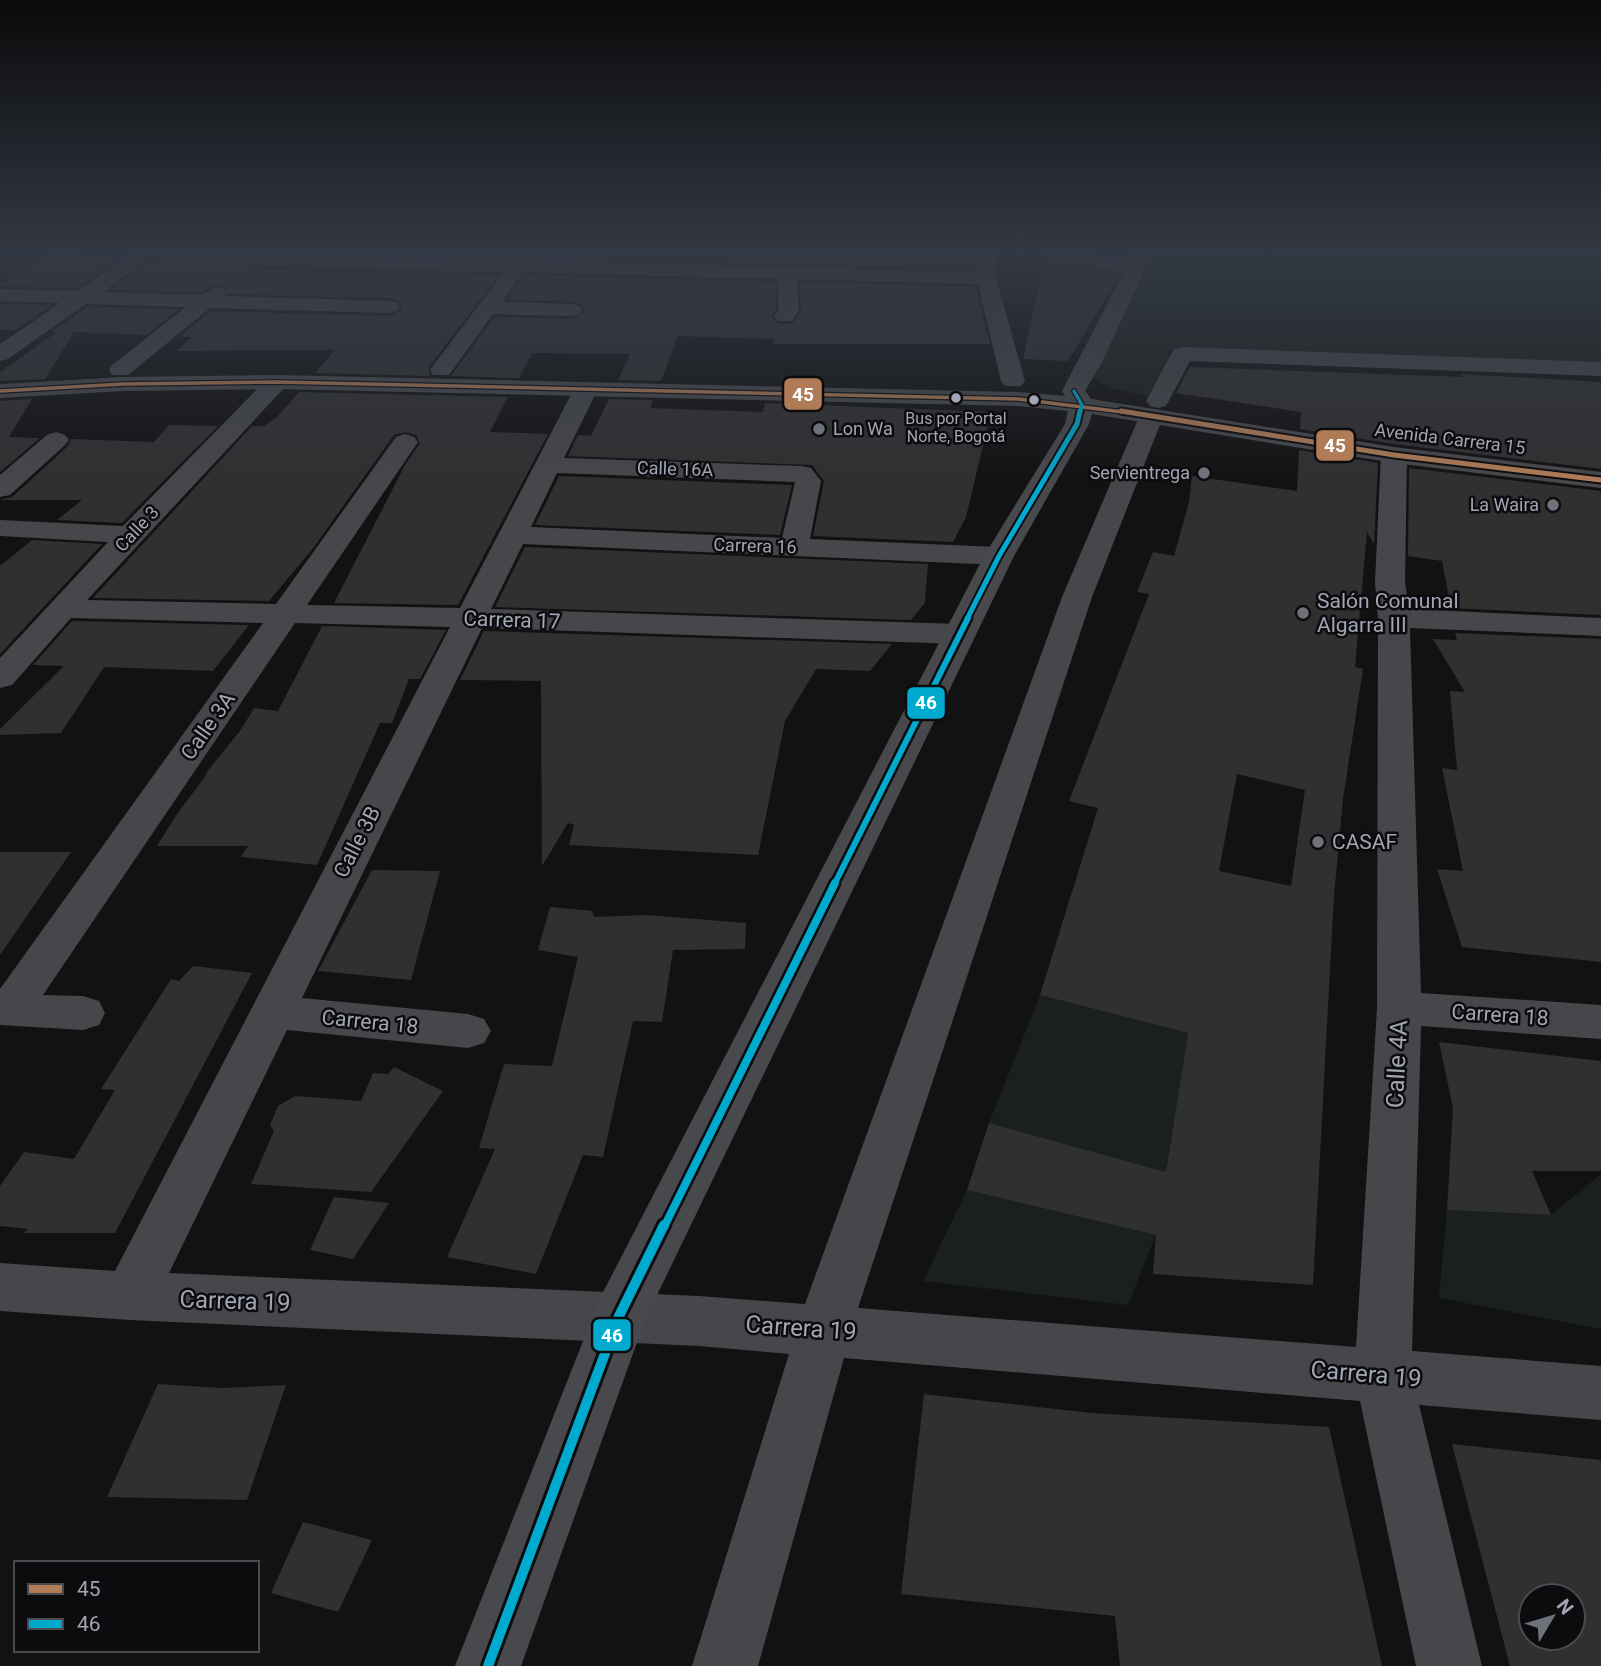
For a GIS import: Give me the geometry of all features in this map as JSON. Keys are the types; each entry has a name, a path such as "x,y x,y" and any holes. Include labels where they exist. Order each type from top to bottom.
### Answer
{"main road":[{"name":"Avenida Carrera 15","path":"0,375 242,368 1013,381 1078,398 1154,409 1601,456"},
{"name":"Avenida Carrera 15","path":"0,391 124,384 277,382 1018,399 1078,398"},
{"path":"488,1666 620,1316 999,555 1077,424 1078,398"},
{"name":"Avenida Carrera 15","path":"1154,409 1394,454 1601,480"}],"street":[{"path":"0,354 34,330"},
{"path":"120,370 170,330"},
{"path":"441,370 472,330"},
{"path":"1000,330 1013,381"},
{"path":"1078,398 1106,330"},
{"path":"725,1666 824,1329 1077,597 1154,409 1182,354 1601,369"},
{"name":"Calle 3","path":"0,678 130,536 277,382"},
{"name":"Calle 3B","path":"130,1296 586,389"},
{"path":"0,489 56,440"},
{"name":"Calle 3A","path":"5,1009 287,615 404,442"},
{"name":"Calle 4A","path":"1394,454 1390,582 1394,618 1399,1008 1382,1376 1449,1666"},
{"name":"Calle 16A","path":"549,465 802,474 808,481 794,548"},
{"path":"0,528 130,536"},
{"name":"Carrera 16","path":"511,535 999,555"},
{"name":"Carrera 17","path":"64,609 469,618 960,634"},
{"path":"1394,618 1601,627"},
{"name":"Carrera 18","path":"1399,1008 1601,1022"},
{"path":"5,1009 83,1013"},
{"name":"Carrera 18","path":"272,1012 468,1031"},
{"name":"Carrera 19","path":"0,1287 130,1296 620,1316 824,1329 1601,1393"}],"shaded area":[{"path":"1115,330 1601,330 1601,363 1170,351 1153,397 1109,388 1094,378 1094,369"},
{"path":"1040,995 1188,1033 1166,1172 989,1123"},
{"path":"1601,1174 1601,1329 1439,1298 1447,1210 1551,1215"},
{"path":"967,1190 1156,1235 1128,1305 923,1281"}],"building":[{"path":"54,330 153,330 146,335 74,332 45,379 0,381 0,372 57,332 51,332"},
{"path":"188,330 457,330 428,368 430,376 315,373 335,350 176,351 192,337 179,337"},
{"path":"485,330 986,330 990,344 773,344 774,339 678,336 661,381 618,380 630,354 532,353 519,378 451,376"},
{"path":"1029,330 1087,330 1068,361 1023,359"},
{"path":"1190,367 1463,377 1461,374 1601,382 1601,469 1394,444 1300,429 1301,412 1176,393"},
{"path":"299,392 508,397 490,432 548,434 458,605 334,603 405,465 420,443 416,435 406,432 394,435 314,547 269,601 93,598 252,426 264,426 277,417"},
{"path":"32,399 9,437 40,438 0,472 0,401"},
{"path":"609,399 653,400 650,408 763,412 765,403 991,412 966,517 953,542 813,536 824,481 812,465 568,456 578,435 591,436"},
{"path":"169,425 218,426 122,523 57,520 82,500 0,500 12,497 67,447 71,439 154,442"},
{"path":"1299,450 1378,463 1374,544 1367,532 1355,667 1363,669 1343,799 1334,895 1313,1285 1153,1274 1156,1235 967,1190 989,1123 1166,1172 1188,1033 1040,995 1098,808 1069,801 1149,594 1137,592 1153,552 1174,556 1189,502 1192,476 1297,491","holes":["1237,774 1305,790 1291,886 1219,871"]},
{"path":"1409,468 1601,491 1601,615 1451,608 1442,561 1408,556"},
{"path":"559,476 792,485 780,535 535,525"},
{"path":"32,540 102,544 0,654 0,566"},
{"path":"525,547 928,564 925,603 911,620 495,607"},
{"path":"72,621 249,625 213,671 104,667 61,733 0,735 0,729 64,666 33,665"},
{"path":"322,626 446,630 420,679 409,679 392,723 380,723 317,865 241,857 248,846 157,846 205,774 240,731 254,708 278,711"},
{"path":"484,631 892,644 870,671 816,669 785,721 758,855 569,845 574,825 568,823 542,866 541,681 460,680"},
{"path":"1455,633 1601,639 1601,962 1462,947 1437,869 1463,871 1442,768 1457,770 1450,691 1465,692 1433,639 1457,640"},
{"path":"0,852 71,852 0,955"},
{"path":"372,870 440,871 411,980 318,971"},
{"path":"550,907 592,911 594,917 646,915 746,923 745,949 673,950 662,1022 633,1021 603,1157 583,1155 536,1274 447,1257 495,1149 479,1148 504,1064 552,1066 578,957 538,950"},
{"path":"193,966 252,973 115,1233 24,1233 28,1229 0,1226 0,1186 24,1152 74,1159 115,1090 101,1089 171,979 179,981"},
{"path":"1439,1042 1601,1061 1601,1171 1532,1171 1551,1215 1447,1210 1453,1108"},
{"path":"394,1067 443,1091 371,1192 251,1184 274,1131 270,1125 278,1106 295,1096 361,1101 373,1073 388,1074"},
{"path":"334,1197 389,1203 353,1259 310,1250"},
{"path":"158,1384 221,1388 286,1385 247,1500 107,1497"},
{"path":"924,1394 1091,1413 1329,1427 1382,1666 1120,1666 1115,1616 901,1594"},
{"path":"1452,1444 1601,1460 1601,1666 1510,1666"},
{"path":"303,1522 372,1540 338,1612 271,1593"}],"transit line":[{"name":"45","path":"0,391 124,384 277,382 1018,399 1082,405 1394,455 1601,480"},
{"name":"46","path":"488,1666 619,1316 999,556 1077,424 1082,405 1074,391"}],"place":[{"name":"Bus por Portal Norte, Bogotá","path":"956,398"},
{"name":"Lon Wa","path":"819,429"},
{"name":"Servientrega","path":"1204,473"},
{"name":"La Waira","path":"1553,505"},
{"name":"Salón Comunal Algarra III","path":"1303,613"},
{"name":"CASAF","path":"1318,842"}]}
